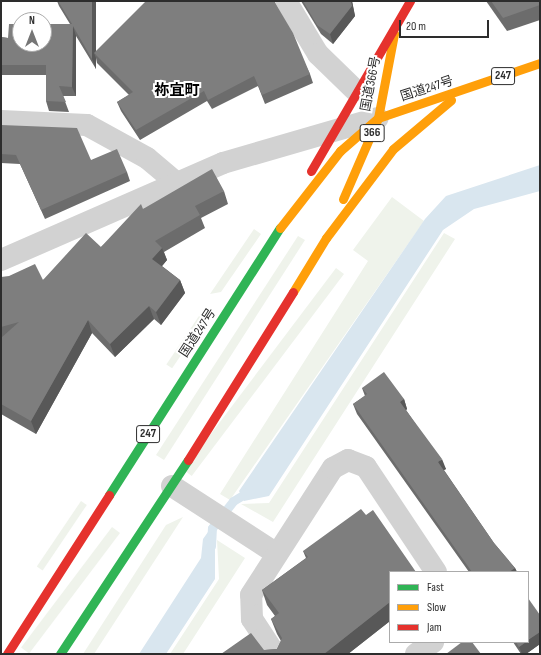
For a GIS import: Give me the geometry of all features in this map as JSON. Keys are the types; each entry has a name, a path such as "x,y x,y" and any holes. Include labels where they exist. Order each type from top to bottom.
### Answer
{"highway":[{"name":"国道366号","path":"290,214 333,129 355,90 410,1"},
{"name":"国道366号","path":"326,238 378,118 397,21"},
{"name":"国道247号","path":"7,654 290,214 340,151 378,118 540,63"},
{"name":"国道247号","path":"60,654 172,486 326,238 393,149 466,89"}],"street":[{"path":"286,1 318,54 355,90"},
{"path":"1,260 223,163 333,129 378,118"},
{"path":"1,121 87,125 146,158 177,183"},
{"path":"275,654 252,620 248,605 251,595 333,468 348,460 366,467 435,571"},
{"path":"172,486 277,554"},
{"path":"416,654 432,643"}],"shaded area":[{"path":"540,165 540,191 474,209 443,230 269,496 244,501 239,491 425,219 446,196"},
{"path":"392,197 424,221 230,500 220,494 368,261 353,250"},
{"path":"254,229 261,234 221,292 210,294"},
{"path":"444,233 455,239 273,522 241,504 269,503"},
{"path":"298,236 305,240 164,460 156,455"},
{"path":"336,268 344,274 192,476 184,470"},
{"path":"201,313 207,317 172,368 166,364"},
{"path":"81,501 87,505 43,570 37,566"},
{"path":"183,517 94,654 83,654 166,525"},
{"path":"112,527 120,533 29,654 21,648"},
{"path":"208,532 215,538 215,579 166,654 139,654 201,558 203,539"},
{"path":"217,540 245,558 183,654 170,654 219,579"}],"building":[{"path":"58,1 92,1 92,59 73,26 72,87 59,86 66,102 46,101 46,65 1,65 1,37 8,38 9,24 12,24 12,52 52,52 52,24 72,24"},
{"path":"146,1 274,1 293,33 310,74 262,95 254,76 208,100 204,91 136,130 117,102 133,92 94,53"},
{"path":"303,1 351,1 352,6 330,34 317,25"},
{"path":"491,1 540,1 540,5 503,18"},
{"path":"1,125 77,128 91,160 117,149 127,172 41,210 16,155 1,154"},
{"path":"212,169 224,191 195,206 200,215 155,241 162,248 152,259 180,280 156,312 149,306 110,344 88,320 31,421 1,404 1,338 19,322 1,327 1,277 9,276 35,264 43,280 86,233 101,247 141,204 143,209"},
{"path":"384,372 404,399 400,402 442,459 438,462 494,543 515,568 510,571 471,571 353,404 367,394 362,388"},
{"path":"361,509 366,515 373,510 415,571 389,571 389,603 324,654 221,654 251,633 264,650 277,649 282,638 271,619 279,613 262,590 308,557 303,551"},
{"path":"529,599 540,615 540,632 529,639"},
{"path":"461,643 473,643 481,654 446,654"},
{"path":"517,643 525,643 519,647"}],"waterway":[{"path":"211,546 212,528 233,501 251,490"}],"traffic: fast":[{"path":"109,495 280,228"},
{"path":"60,654 188,460"}],"traffic: slow":[{"path":"343,199 378,118 394,34"},
{"path":"280,228 340,151 378,118 540,63"},
{"path":"293,292 326,238 393,149 451,100"}],"traffic: jam":[{"path":"311,171 410,1"},
{"path":"188,460 293,292"},
{"path":"7,654 109,495"}],"district":[{"name":"祢宜町","path":"177,91"}]}
